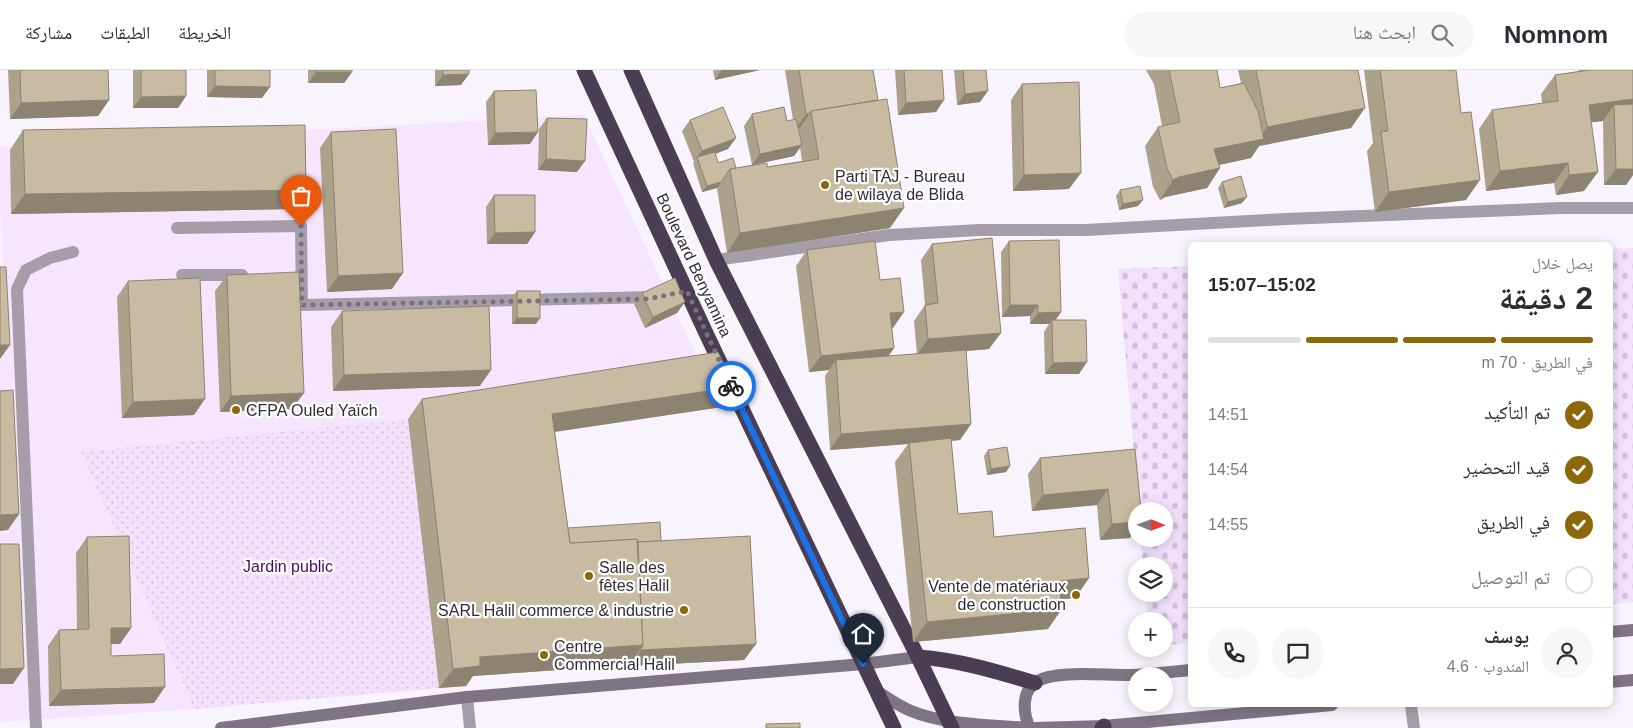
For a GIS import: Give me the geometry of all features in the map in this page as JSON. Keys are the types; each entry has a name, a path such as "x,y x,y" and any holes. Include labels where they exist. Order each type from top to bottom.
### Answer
{"highway":[{"name":"Boulevard Benyamina","path":"584,70 677,293 894,728"},
{"name":"Boulevard Benyamina","path":"631,70 716,260 918,657 950,724"},
{"path":"918,657 972,664 1035,682"}],"street":[{"path":"716,260 889,235 970,230 1086,230 1551,208 1633,208"},
{"path":"177,228 301,226 297,274 302,305 648,299 677,293"},
{"path":"36,728 17,289 26,270 50,258 73,252"},
{"path":"182,275 252,275"},
{"path":"1613,632 1633,630"},
{"path":"221,728 467,697 863,664 918,657"},
{"path":"874,689 912,711 950,724 1030,728 1024,710 1025,700 1035,682 1061,675 1132,675 1188,670"},
{"path":"1613,682 1633,680"},
{"path":"467,697 470,728"},
{"path":"1036,728 1103,727 1311,707"},
{"path":"1411,707 1414,728"}],"shaded area":[{"name":"CFPA Ouled Yaïch","path":"584,115 704,372 408,419 81,452 194,709 0,722 0,266 3,265 0,147"}],"green space":[{"path":"1633,248 1633,602 1613,604 1613,249"},
{"path":"1188,266 1188,643 1173,644 1173,612 1147,612 1147,602 1173,602 1173,557 1142,557 1142,548 1173,547 1173,502 1138,502 1118,269"},
{"name":"Jardin public","path":"408,419 439,688 194,709 81,452"}],"building":[{"path":"20,70 108,70 109,100 21,103"},
{"path":"141,70 186,70 186,96 141,97"},
{"path":"215,70 270,70 270,87 215,86"},
{"path":"316,70 352,70 352,72 316,72"},
{"path":"443,70 469,70 469,74 443,75"},
{"path":"799,70 873,70 878,100 811,111 806,114"},
{"path":"904,70 942,70 944,100 906,103"},
{"path":"963,70 986,70 988,91 965,94"},
{"path":"1169,70 1217,70 1220,88 1244,83 1258,111 1264,139 1214,149 1220,168 1173,180 1167,168 1158,127 1180,122"},
{"path":"1256,70 1358,70 1365,108 1267,127"},
{"path":"1380,70 1456,70 1461,113 1471,112 1480,180 1389,192 1381,132 1388,131"},
{"path":"1590,70 1633,70 1633,99 1589,105 1598,172 1569,175 1568,163 1500,171 1492,110 1558,101 1555,75"},
{"path":"1079,82 1081,173 1024,175 1022,84"},
{"path":"536,90 538,132 495,133 494,91"},
{"name":"Parti TAJ - Bureau de wilaya de Blida","path":"887,99 904,208 740,233 730,169 767,163 767,167 819,159 811,111"},
{"path":"1633,104 1633,169 1616,169 1614,105"},
{"path":"723,107 736,138 702,151 690,120"},
{"path":"784,107 787,121 796,119 802,145 760,154 752,114"},
{"path":"547,118 587,119 585,161 546,159"},
{"path":"305,125 306,190 25,194 23,130"},
{"path":"396,129 403,273 338,276 331,132"},
{"path":"715,152 718,163 733,158 736,168 730,169 721,182 707,186 697,157"},
{"path":"1241,176 1247,197 1228,202 1222,182"},
{"path":"1140,186 1143,200 1123,204 1120,190"},
{"path":"494,195 535,195 535,232 495,233"},
{"path":"992,238 1001,333 928,339 925,305 938,303 932,244"},
{"path":"1059,240 1061,312 1038,313 1038,305 1010,305 1009,241"},
{"path":"875,241 880,280 900,278 904,312 890,313 894,348 821,356 807,250"},
{"path":"0,267 6,267 10,345 0,345"},
{"path":"299,272 304,393 231,396 227,275"},
{"path":"200,278 205,399 133,402 128,281"},
{"path":"675,278 685,302 653,317 642,293"},
{"path":"517,291 540,291 540,318 517,318"},
{"path":"489,306 491,370 344,375 342,311"},
{"path":"1052,320 1086,320 1087,362 1053,363"},
{"path":"966,350 971,424 841,434 836,360"},
{"path":"718,352 735,387 552,414 570,543 637,539 643,645 480,657 480,666 453,669 422,399"},
{"path":"13,390 19,514 0,515 0,391"},
{"path":"951,438 958,514 992,511 994,537 1085,528 1089,578 1059,581 1062,609 927,622 909,443"},
{"path":"1007,447 1010,466 991,469 988,450"},
{"path":"1135,449 1140,502 1128,502 1128,523 1112,524 1108,489 1043,495 1040,458"},
{"path":"660,522 661,541 638,542 637,539 570,543 568,528"},
{"path":"129,536 131,628 111,628 111,656 164,654 165,687 61,690 59,630 89,629 87,537"},
{"name":"SARL Halil commerce & industrie","path":"750,536 756,644 641,650 643,645 638,542"},
{"path":"0,544 19,544 24,668 0,669"},
{"path":"800,723 800,728 766,728 766,724"}],"way so far":[{"path":"301,226 302,305 648,299 687,291 731,386"}],"place":[{"name":"Parti TAJ - Bureau de wilaya de Blida","path":"825,185"},
{"name":"CFPA Ouled Yaïch","path":"236,410"},
{"name":"Salle des fêtes Halil","path":"589,576"},
{"name":"Vente de matériaux de construction","path":"1076,595"},
{"name":"SARL Halil commerce & industrie","path":"684,610"},
{"name":"Centre Commercial Halil","path":"544,655"}],"route":[{"path":"731,386 863,664"}]}
